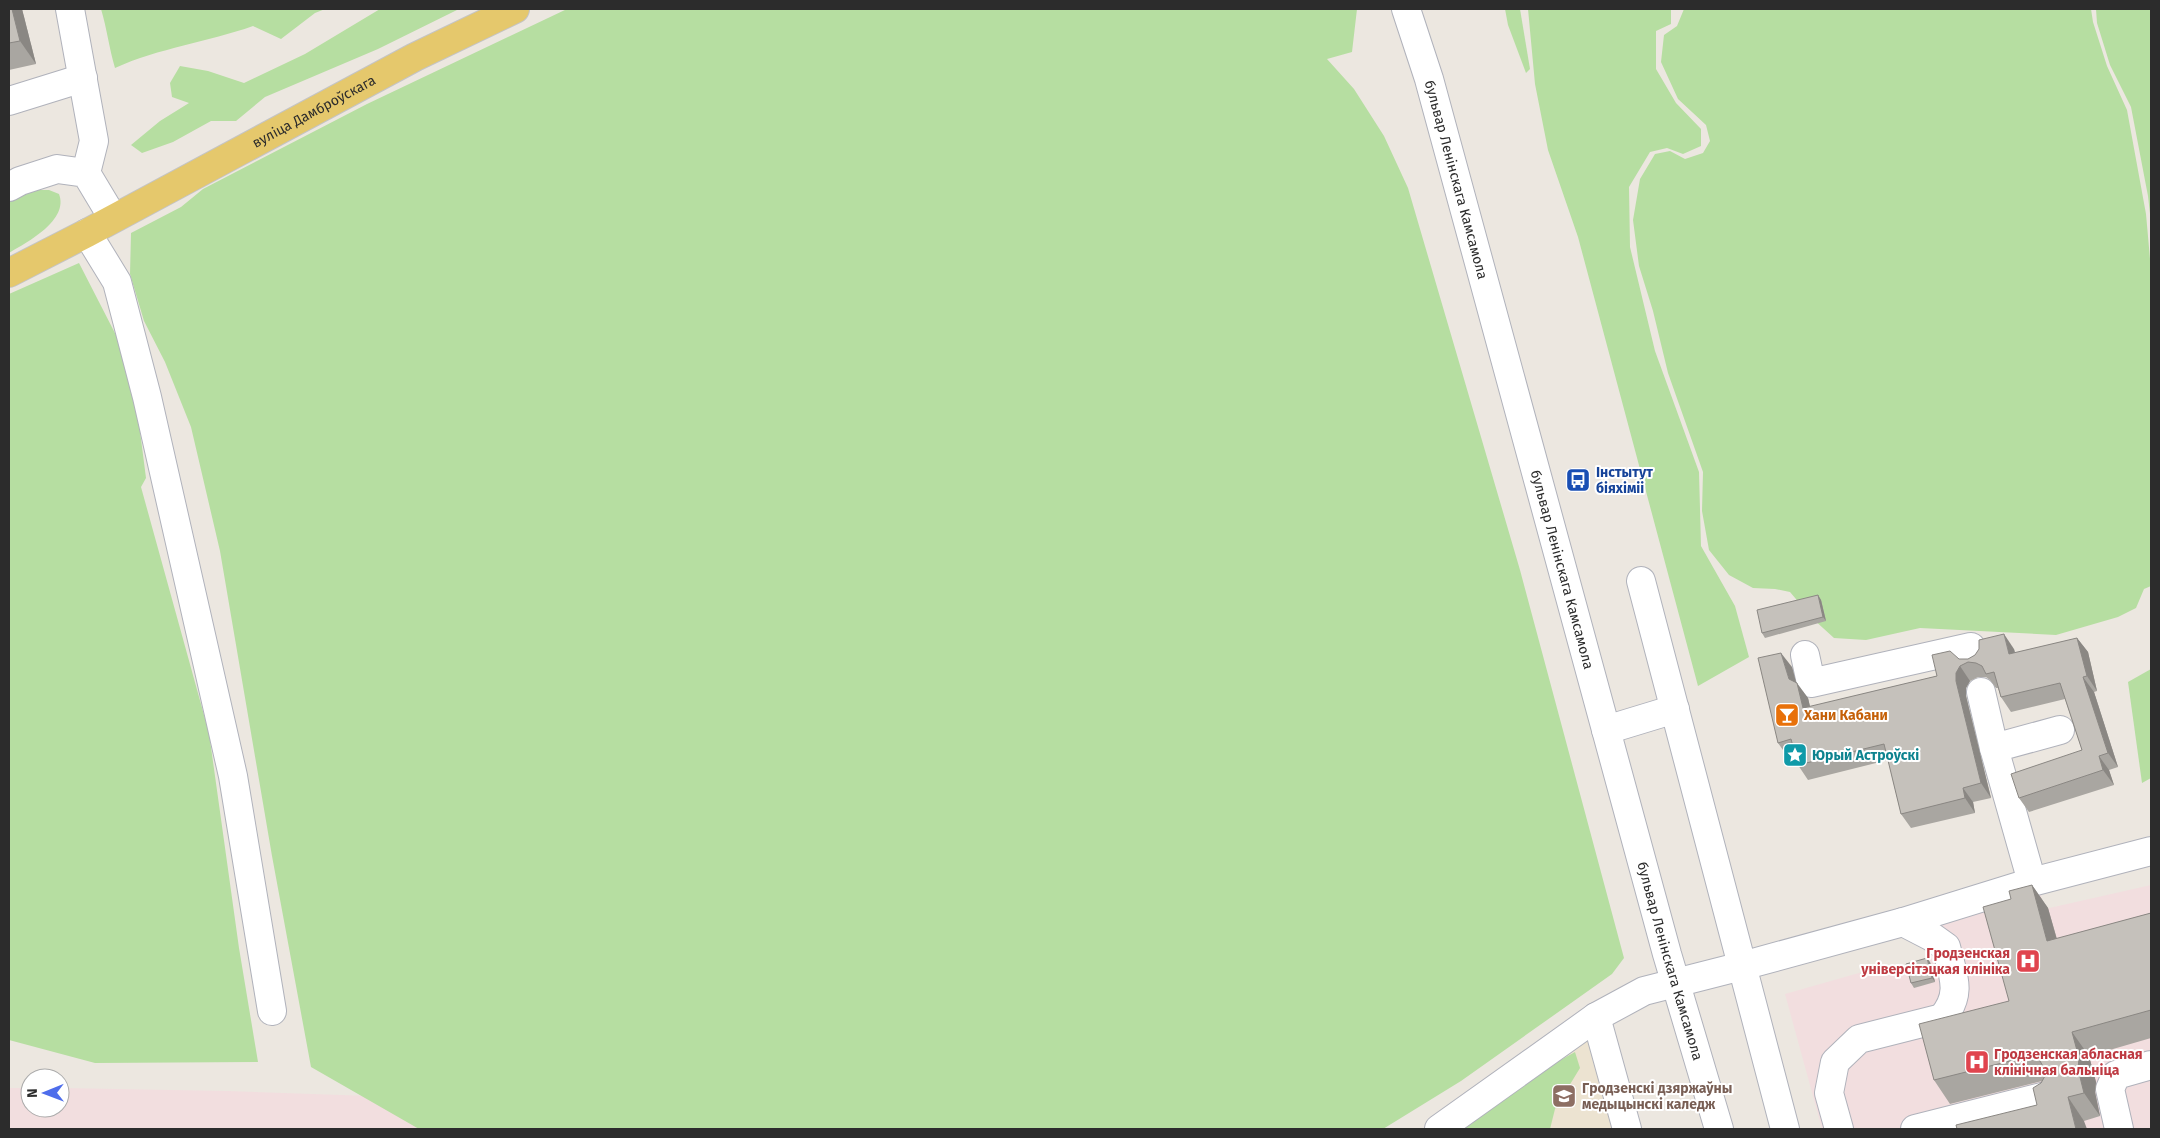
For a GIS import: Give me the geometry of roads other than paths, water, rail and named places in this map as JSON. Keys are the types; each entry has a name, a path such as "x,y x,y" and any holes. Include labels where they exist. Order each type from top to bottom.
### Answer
{"main road":[{"name":"вуліца Дамброўскага","path":"9,273 415,57 516,9"}],"street":[{"path":"70,9 94,141 86,173 113,218"},
{"name":"бульвар Ленінскага Камсамола","path":"1406,9 1435,98 1606,730 1719,1129"},
{"path":"9,101 83,78"},
{"path":"9,187 20,181 57,169 86,173"},
{"path":"87,233 117,282 146,397 233,776 272,1011"},
{"path":"1641,581 1785,1129"},
{"path":"1805,655 1811,683 1971,647 1974,659"},
{"path":"1981,692 1994,748 2032,882"},
{"path":"1606,730 1675,709"},
{"path":"1994,748 2060,730"},
{"path":"1439,1129 1596,1017 1644,991 1903,922 2032,882 2151,851"},
{"path":"1839,1129 1829,1093 1836,1062 1859,1039 1942,1018 1952,1008 1956,991 1946,947 1932,936 1903,922"},
{"path":"1596,1017 1627,1129"},
{"path":"2119,1129 2106,1079 2151,1065"},
{"path":"1915,1129 2046,1096"}],"place":[{"name":"Інстытут біяхіміі","path":"1578,480"},
{"name":"Хани Кабани","path":"1787,715"},
{"name":"Юрый Астроўскі","path":"1795,755"},
{"name":"Гродзенская універсітэцкая клініка","path":"2028,961"},
{"name":"Гродзенская абласная клінічная бальніца","path":"1977,1062"},
{"name":"Гродзенскі дзяржаўны медыцынскі каледж","path":"1564,1096"}]}
